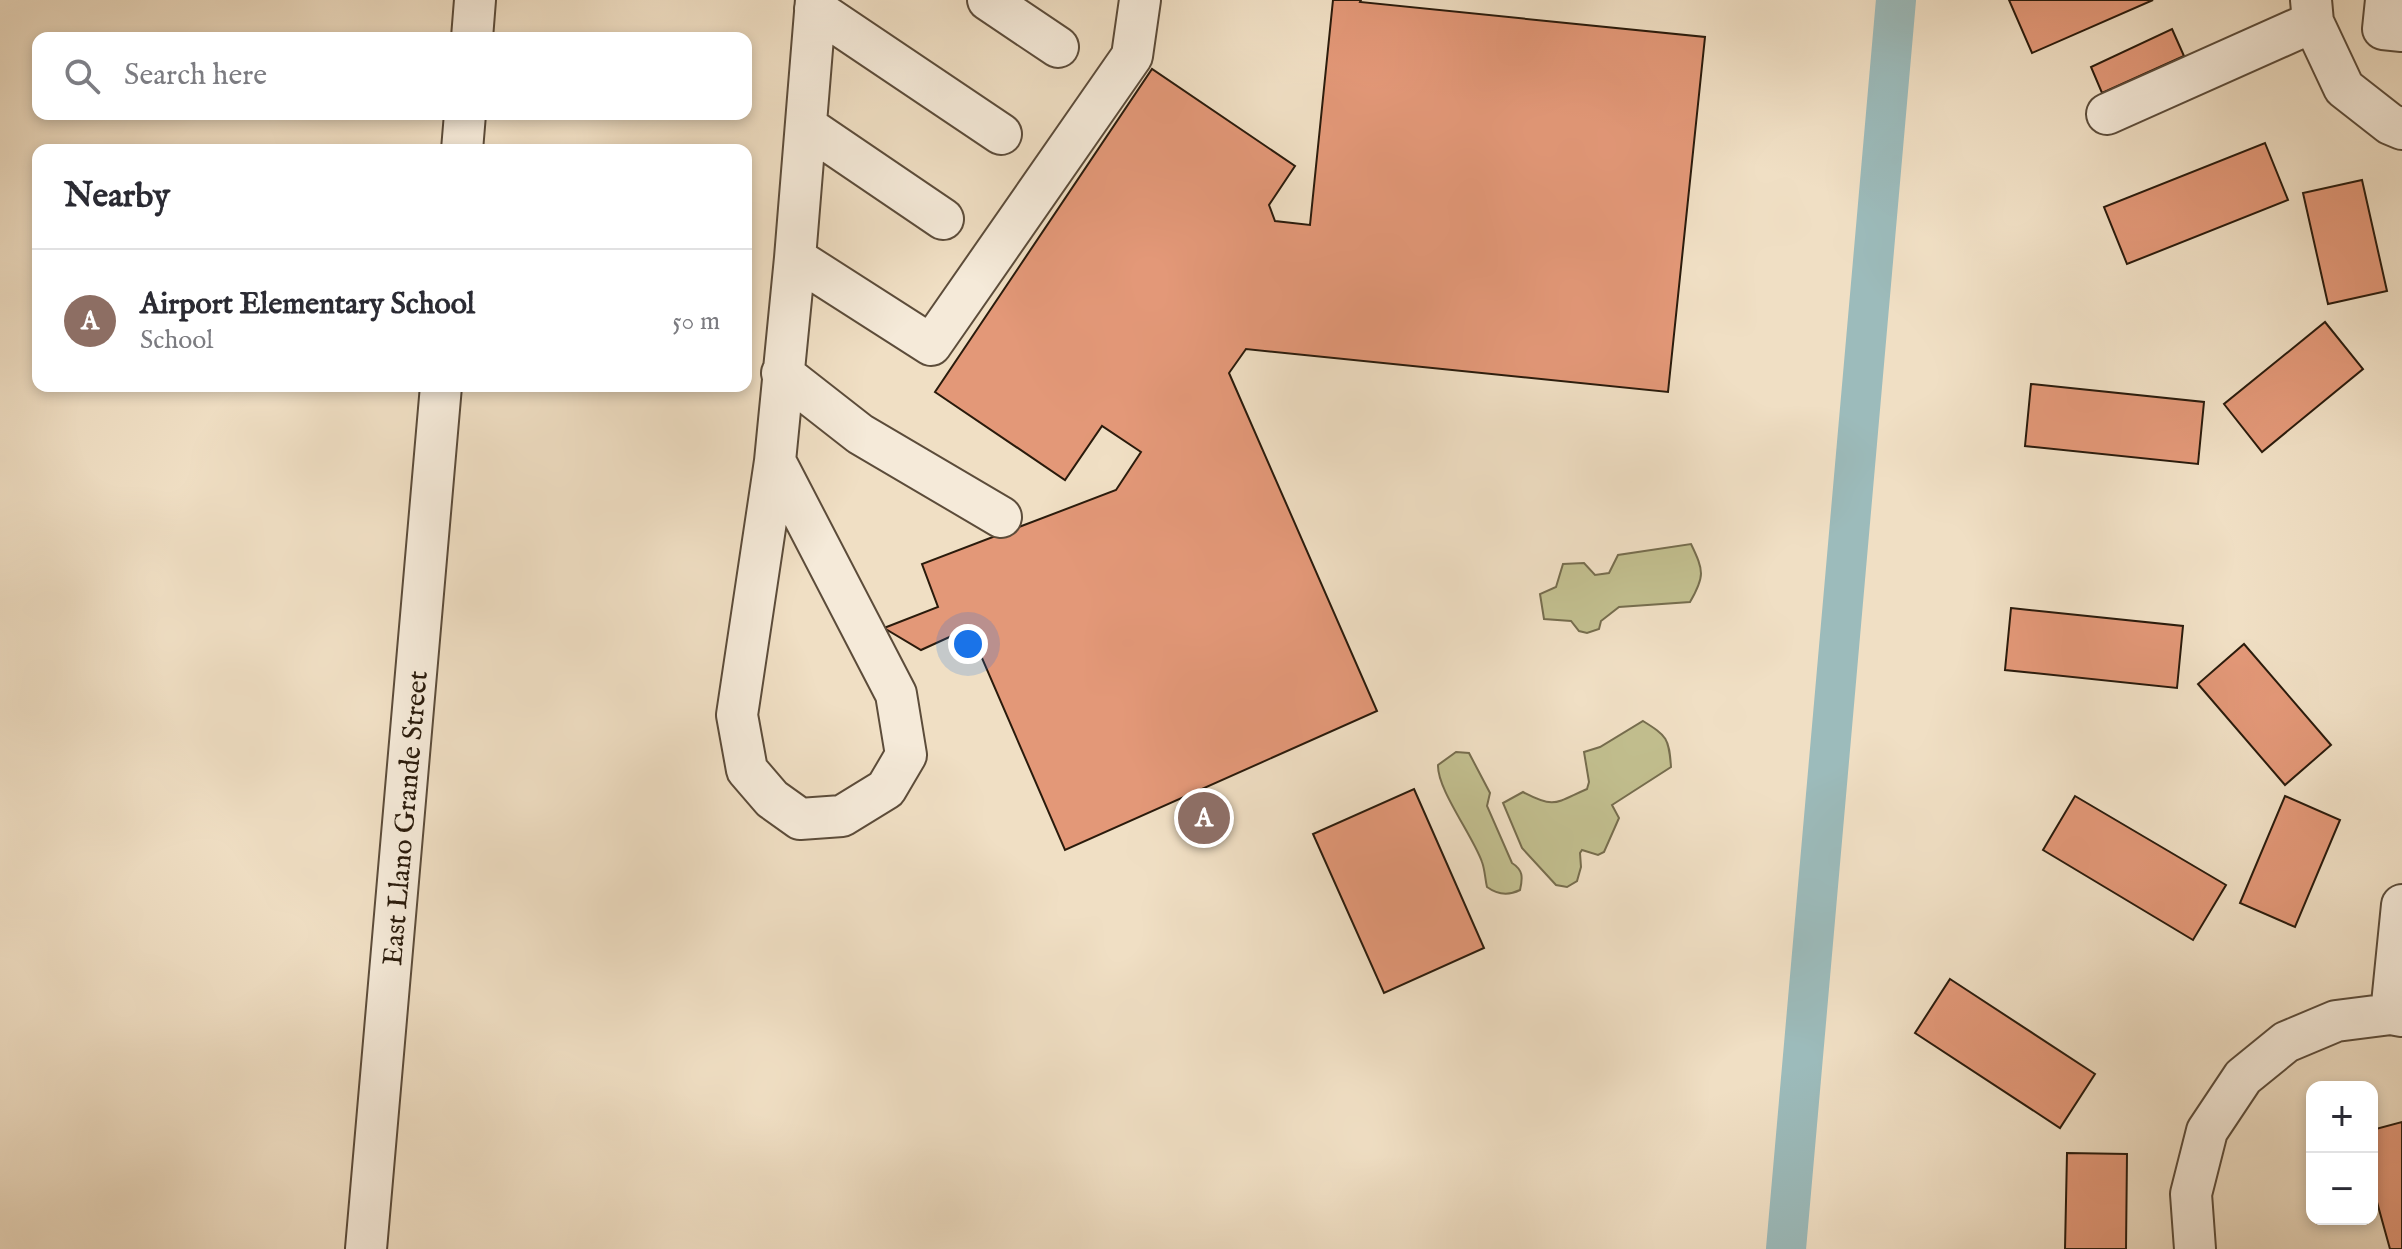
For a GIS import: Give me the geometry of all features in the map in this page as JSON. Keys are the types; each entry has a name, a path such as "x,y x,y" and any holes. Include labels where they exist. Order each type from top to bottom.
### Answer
{"street":[{"path":"472,32 475,0"},
{"path":"988,0 1058,47"},
{"path":"795,258 931,345 1132,56 1140,0"},
{"path":"2386,0 2383,29 2402,31"},
{"path":"775,461 896,694 906,755 886,789 842,816 800,819 772,799 747,770 737,715 775,461 816,5"},
{"path":"816,5 1001,134"},
{"path":"2107,114 2312,11 2344,88 2390,124 2402,129"},
{"path":"462,144 464,120"},
{"path":"806,126 943,219"},
{"path":"782,373 860,434 1001,517"},
{"name":"East Llano Grande Street","path":"366,1249 440,392"},
{"path":"2195,1249 2191,1194 2207,1131 2243,1077 2286,1042 2336,1021 2397,1015 2402,905"}],"shaded area":[{"path":"1691,544 1701,573 1690,602 1619,607 1601,621 1599,629 1587,633 1579,631 1571,621 1544,619 1540,594 1556,587 1563,564 1584,563 1595,575 1609,573 1618,555"},
{"path":"1643,721 1665,739 1671,767 1612,805 1619,818 1604,852 1598,855 1582,850 1577,881 1567,887 1556,885 1522,848 1503,803 1523,792 1542,801 1561,801 1587,789 1589,782 1584,752 1600,747"},
{"path":"1456,752 1469,753 1490,793 1487,806 1512,863 1520,871 1520,890 1503,894 1487,887 1477,851 1439,775 1438,765"}],"building":[{"path":"1333,0 1361,0 1705,37 1668,392 1246,349 1229,373 1377,711 1065,850 969,628 921,650 884,628 938,607 922,564 1116,490 1141,452 1102,426 1065,480 935,392 1152,69 1295,166 1269,205 1275,221 1310,225"},
{"path":"2009,0 2153,0 2032,53"},
{"path":"2172,29 2184,56 2102,93 2091,67"},
{"path":"2265,143 2288,200 2127,264 2104,207"},
{"path":"2362,180 2387,291 2328,304 2303,193"},
{"path":"2325,322 2363,369 2262,452 2224,404"},
{"path":"2031,384 2204,402 2198,464 2025,446"},
{"path":"2011,608 2183,626 2177,688 2005,670"},
{"path":"2244,644 2331,745 2285,785 2198,684"},
{"path":"1414,789 1484,948 1384,993 1313,834"},
{"path":"2075,796 2226,885 2193,940 2043,850"},
{"path":"2285,796 2340,820 2295,927 2240,903"},
{"path":"1950,979 2095,1074 2060,1128 1915,1033"},
{"path":"2402,1122 2402,1249 2390,1249 2378,1206 2378,1128"},
{"path":"2067,1153 2127,1154 2126,1249 2065,1249"}],"waterway":[{"path":"1786,1249 1896,0"}],"place":[{"name":"Airport Elementary School","path":"1204,818"}]}
